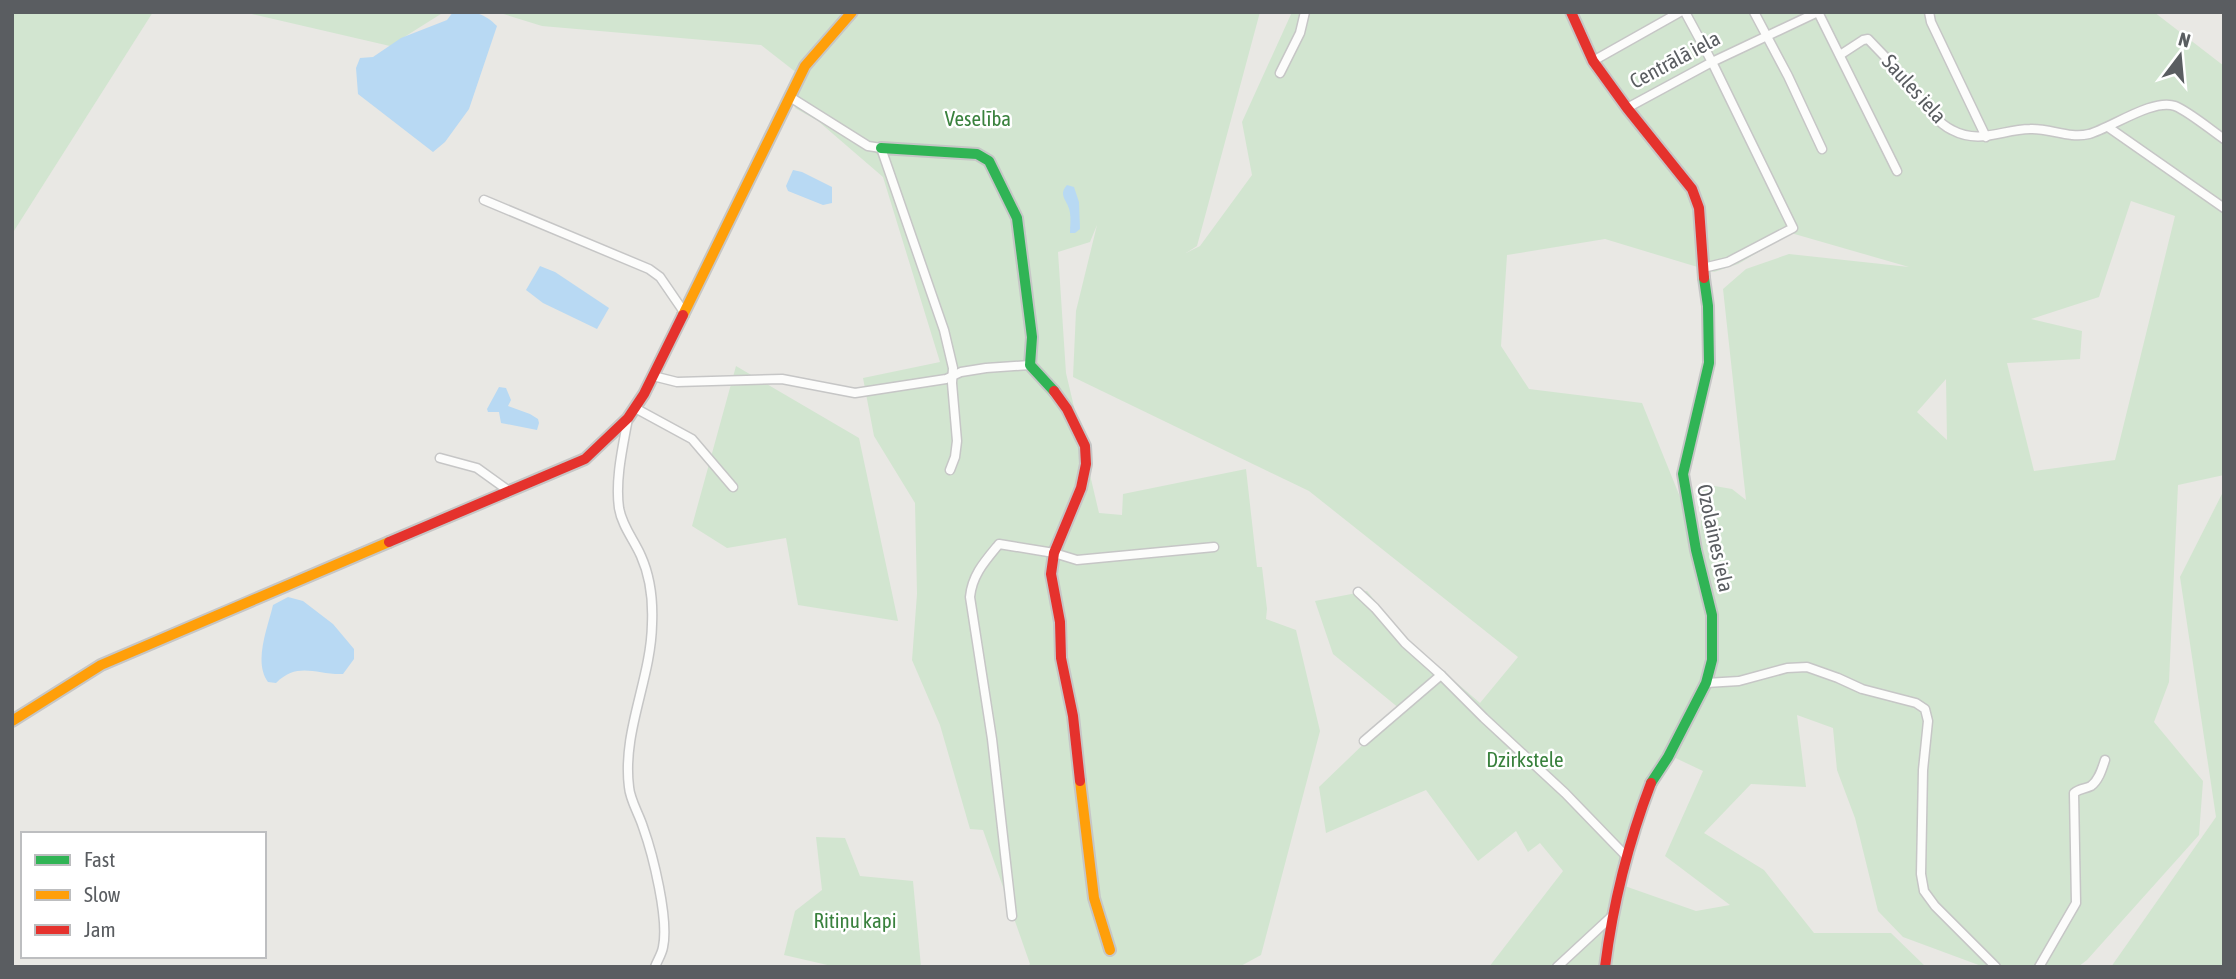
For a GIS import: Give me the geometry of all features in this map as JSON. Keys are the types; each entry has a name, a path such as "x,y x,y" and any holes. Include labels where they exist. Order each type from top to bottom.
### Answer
{"street":[{"path":"12,721 100,666 585,459 635,408 805,66 852,12"},
{"path":"1280,73 1300,33 1305,12"},
{"path":"1593,61 1683,12 1712,62 1793,228 1728,262 1703,268"},
{"path":"1754,12 1822,149"},
{"path":"1818,12 1897,171"},
{"name":"Centrālā iela","path":"1627,108 1712,62 1818,12"},
{"path":"1929,12 1931,22 1986,137"},
{"name":"Ozolaines iela","path":"1572,13 1593,61 1692,189 1699,208 1708,306 1709,363 1682,474 1696,550 1712,615 1713,648 1706,683 1668,757 1652,781 1626,856 1611,917 1605,967"},
{"name":"Saules iela","path":"1840,55 1863,40 1868,40 1942,124 1968,136 1986,137 2033,128 2070,135 2087,135 2108,127"},
{"path":"790,97 868,146 977,154 989,161 1017,218 1032,337 1030,365 1067,409 1085,446 1086,464 1081,488 1054,553 1051,574 1060,622 1061,658 1073,716 1088,861 1094,898 1110,950"},
{"path":"2108,127 2147,109 2164,105 2175,106 2224,139"},
{"path":"2108,127 2224,208"},
{"path":"881,148 944,330 953,368 957,441 950,470"},
{"path":"484,200 649,269 660,277 684,312"},
{"path":"653,376 677,382 782,379 855,393 946,379 961,372 986,368 1030,365"},
{"path":"635,408 692,439 733,487"},
{"path":"628,418 619,508 646,570 652,625 628,748 628,774 629,791 648,843 663,920 663,947 655,967"},
{"path":"606,440 623,448"},
{"path":"440,458 477,468 509,491"},
{"path":"1012,916 992,739 970,597 971,584 980,566 999,544 1054,553 1077,560 1214,547"},
{"path":"1358,592 1375,607 1405,643 1626,856"},
{"path":"1706,683 1739,681 1787,668 1807,667 1862,690 1916,703 1925,709 1927,721 1921,874 1924,891 1935,906 1996,967"},
{"path":"1364,741 1441,675"},
{"path":"2039,967 2076,903 2074,793 2090,786 2100,775 2105,760"},
{"path":"1557,967 1611,917"}],"green space":[{"path":"12,12 153,12 12,234"},
{"path":"243,12 444,12 390,46"},
{"path":"497,12 1260,12 1197,246 1186,253 1200,246 1252,175 1242,122 1292,12 2154,12 2224,66 2224,475 2178,485 2169,682 2154,722 2203,781 2199,835 2078,967 1984,967 1903,937 1878,911 1855,818 1837,770 1833,728 1797,715 1806,787 1751,784 1704,833 1764,870 1814,933 1891,933 1926,967 1489,967 1563,871 1540,843 1528,852 1516,831 1478,861 1426,790 1326,833 1319,787 1400,709 1333,654 1315,601 1367,591 1407,640 1480,703 1518,657 1309,491 1073,377 1076,311 1097,225 1090,242 1058,252 1066,373 1099,513 1122,515 1123,494 1246,469 1257,567 1262,567 1266,619 1296,630 1320,731 1261,955 1239,967 1028,967 1030,964 983,830 970,829 940,725 912,660 917,594 915,503 874,436 863,378 940,362 883,177 818,121 795,108 797,103 790,97 802,77 761,45 542,26","holes":["2131,201 2175,216 2115,460 2034,471 2007,363 2080,359 2082,331 2031,319 2099,297","1791,233 1909,267 1789,254 1746,269 1723,289 1746,500 1732,489 1703,484 1700,537 1697,539 1642,403 1529,389 1501,346 1507,255 1605,239 1714,272 1738,264","1946,379 1947,440 1917,412","1667,754 1703,771 1665,856 1730,905 1696,911 1619,884 1653,781 1648,776 1652,777"]},
{"path":"736,366 859,438 898,621 798,605 786,538 727,548 692,526"},
{"path":"2224,490 2224,967 2111,967 2216,817 2180,577"},
{"name":"Ritiņu kapi","path":"816,837 845,838 860,876 913,881 921,967 836,967 784,955 795,911 822,890"}],"water":[{"path":"453,12 477,13 497,26 469,109 445,142 433,152 358,94 356,68 360,58 373,57 401,38 447,20"},
{"path":"793,170 832,187 832,203 823,205 788,191 786,186"},
{"path":"1067,185 1074,187 1079,202 1080,229 1075,233 1070,233 1070,213 1063,196"},
{"path":"540,266 555,272 609,308 597,329 543,303 526,290"},
{"path":"499,387 506,388 511,400 508,406 538,419 537,430 501,423 499,412 488,412 487,409"},
{"path":"288,597 303,601 333,624 354,649 354,659 343,674 300,671 284,676 276,683 268,682 262,665 265,634 273,605"}],"traffic: fast":[{"path":"881,148 977,154 989,161 1017,218 1032,337 1030,365 1054,391"},
{"path":"1651,783 1668,757 1706,683 1712,660 1712,615 1696,550 1683,474 1709,363 1708,306 1704,278"}],"traffic: slow":[{"path":"683,315 805,66 852,12"},
{"path":"12,721 101,665 389,542"},
{"path":"1080,781 1094,898 1110,950"}],"traffic: jam":[{"path":"1571,12 1593,61 1692,189 1699,208 1704,278"},
{"path":"389,542 585,459 628,418 644,394 683,315"},
{"path":"1054,391 1067,409 1085,446 1086,464 1081,488 1054,553 1051,574 1060,622 1061,658 1073,716 1080,781"},
{"path":"1605,967 1622,874 1651,783"}],"park label":[{"name":"Veselība","path":"978,119"},
{"name":"Dzirkstele","path":"1525,760"}]}
